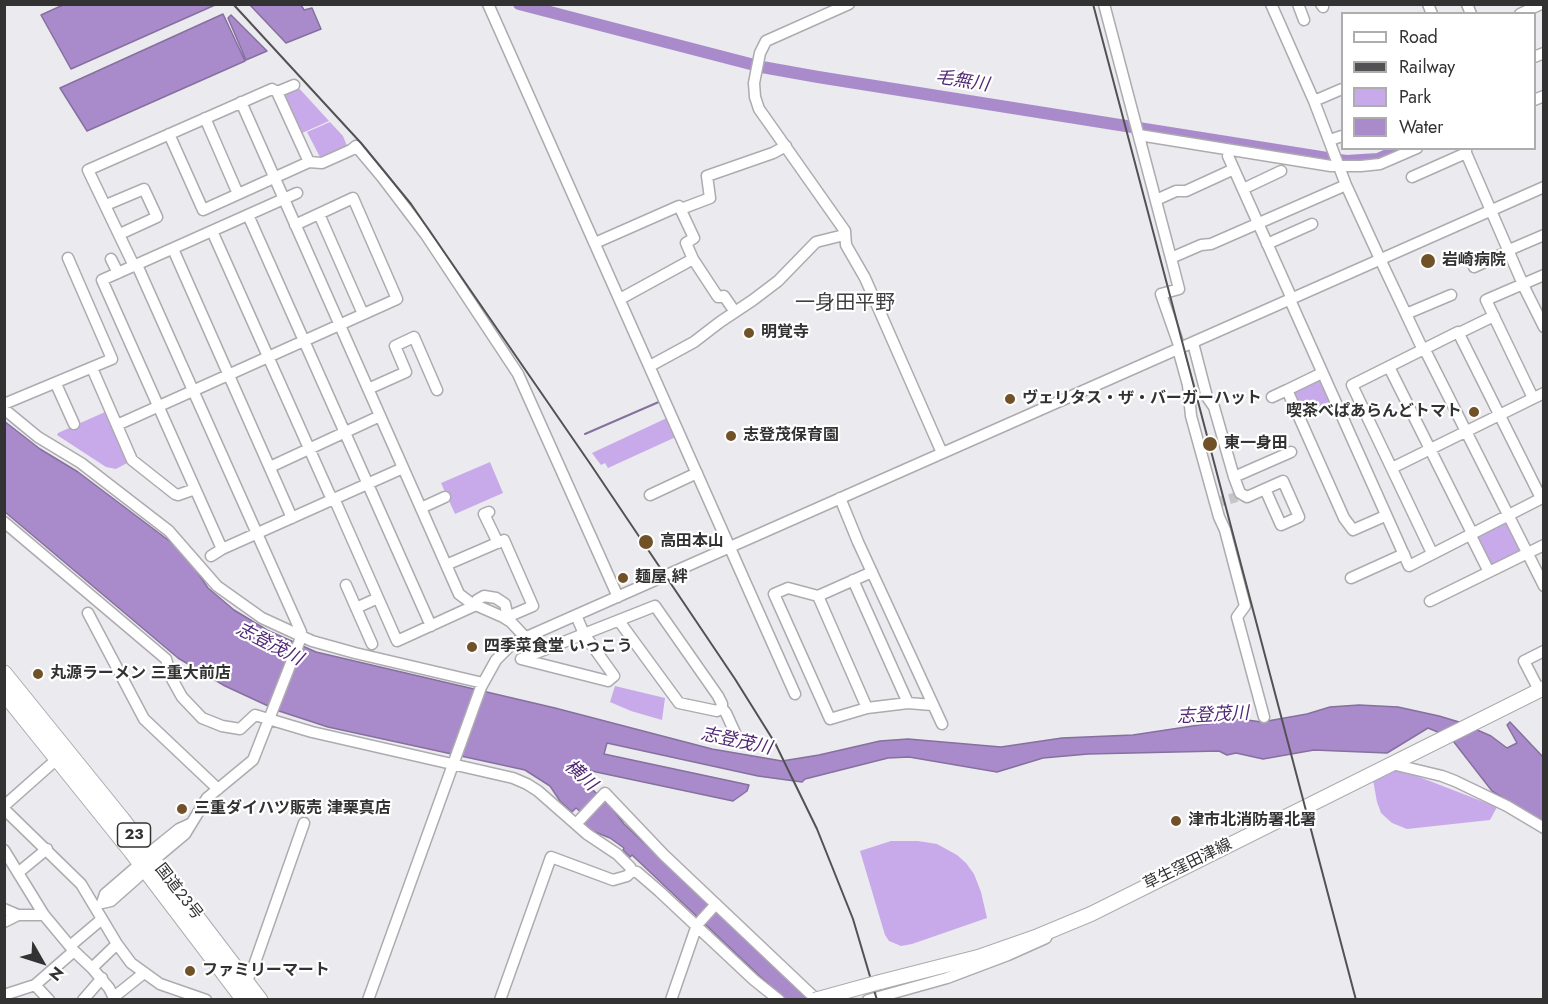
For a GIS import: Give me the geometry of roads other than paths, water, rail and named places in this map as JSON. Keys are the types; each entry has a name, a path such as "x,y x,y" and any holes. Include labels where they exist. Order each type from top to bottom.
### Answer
{"highway":[{"name":"国道23号","path":"4,673 147,862 244,999"},
{"name":"国道23号","path":"4,693 260,999"}],"main road":[{"name":"草生窪田津線","path":"817,999 872,989 978,957 1091,914 1541,689"}],"street":[{"path":"488,4 795,694"},
{"path":"849,4 763,44 759,53 754,84 755,97 759,109 844,231 846,245 865,278 942,453"},
{"path":"1104,4 1179,289 1161,294 1179,348 1191,416 1245,606 1237,617 1264,717"},
{"path":"1272,4 1330,140 1346,185 1380,259 1423,350 1544,586"},
{"path":"1298,4 1304,20"},
{"path":"1524,12 1541,4"},
{"path":"277,92 294,85"},
{"path":"99,905 111,900 179,829 190,824 207,798 253,760 301,632 193,390 88,170 272,89 277,92 309,162"},
{"path":"1314,102 1341,89"},
{"path":"241,102 459,594 464,600 476,605"},
{"path":"205,118 238,194"},
{"path":"169,134 203,210 309,162 321,163 356,146 426,235 518,374 618,597"},
{"path":"1139,135 1330,166 1380,164 1412,150"},
{"path":"1330,140 1341,136"},
{"path":"681,209 710,198 707,176 773,153 786,146"},
{"path":"1412,177 1466,151 1544,327"},
{"path":"1228,156 1409,566 1471,533 1542,500 1459,333"},
{"path":"1156,200 1176,191 1186,191 1234,169"},
{"path":"1243,189 1281,171"},
{"path":"1171,258 1201,245 1211,244 1346,185"},
{"path":"368,999 482,685 501,654 513,643 1544,187"},
{"path":"106,205 144,189 157,217 120,234"},
{"path":"222,549 102,280 297,192"},
{"path":"117,424 397,299 352,198 295,225"},
{"path":"595,243 680,206 694,238 686,243 693,259 718,297 724,296 735,312"},
{"path":"319,214 363,314"},
{"path":"248,215 431,626"},
{"path":"1267,244 1312,224"},
{"path":"212,231 397,641 476,605 480,597 489,596 500,600 507,609 505,618"},
{"path":"650,366 694,342 778,280 816,242 844,235"},
{"path":"1474,267 1544,235"},
{"path":"173,249 292,518"},
{"path":"4,404 112,359 68,258"},
{"path":"111,259 118,273"},
{"path":"620,299 693,259"},
{"path":"1392,468 1538,395 1486,300 1544,275"},
{"path":"1406,314 1451,295"},
{"path":"1432,553 1352,385 1494,316"},
{"path":"368,389 406,372 395,346 414,337 437,390"},
{"path":"1193,343 1207,397 1214,407 1238,495 1246,497 1265,489"},
{"path":"1389,367 1489,572"},
{"path":"92,368 132,460 175,494 195,489"},
{"path":"1272,397 1322,373"},
{"path":"56,384 74,424"},
{"path":"1287,390 1344,518 1353,530 1386,516"},
{"path":"1190,401 1207,397"},
{"path":"4,409 38,437 91,470 169,531 226,594 262,618 300,638 482,685"},
{"path":"270,467 380,416"},
{"path":"1234,477 1291,452"},
{"path":"211,556 403,468"},
{"path":"650,495 697,473"},
{"path":"421,508 445,497"},
{"path":"840,498 942,724"},
{"path":"485,518 498,543"},
{"path":"4,522 166,659 172,679 182,697 202,718 222,726 240,729 255,715 312,732 453,763 513,778 527,784 587,834 618,854 632,871 637,872 754,980 779,999"},
{"path":"446,565 504,540 533,606 505,618"},
{"path":"1430,601 1544,545"},
{"path":"1351,578 1404,554"},
{"path":"872,572 818,596 788,588 774,594 830,718 867,708 908,703 932,705"},
{"path":"853,580 908,703"},
{"path":"346,585 372,644"},
{"path":"818,596 867,708"},
{"path":"356,608 378,598"},
{"path":"521,659 655,606 718,696 736,735"},
{"path":"88,613 144,719 218,789"},
{"path":"501,654 609,681 614,676 584,634 576,615"},
{"path":"505,618 525,637"},
{"path":"619,621 679,703 717,711 722,708"},
{"path":"1541,689 1524,661 1544,651"},
{"path":"57,759 4,808 48,849 99,905 102,919 131,963 160,984 206,999"},
{"path":"1397,761 1455,781 1507,806 1544,828"},
{"path":"576,824 605,794 664,855 817,999"},
{"path":"246,981 252,971 304,824"},
{"path":"19,872 48,849"},
{"path":"6,855 19,872 44,915 102,978 114,998 144,973"},
{"path":"500,999 551,857 613,880 627,876 632,871"},
{"path":"671,999 697,925 716,904"},
{"path":"4,909 18,915 44,915"},
{"path":"4,922 18,915"},
{"path":"4,995 34,985 102,919"},
{"path":"872,989 934,982 1008,955 1055,933 1055,928"},
{"path":"92,968 117,944"},
{"path":"83,999 102,978"},
{"path":"34,985 49,999"}],"water":[{"path":"63,5 215,5 71,69 41,15"},
{"path":"250,5 301,5 304,10 312,8 321,29 286,43"},
{"path":"223,14 245,61 87,131 60,88"},
{"path":"231,15 267,51 246,60 228,18"},
{"name":"志登茂川","path":"4,421 40,449 78,472 184,552 208,588 234,610 267,630 316,652 555,708 712,749 782,761 880,741 908,739 1001,747 1062,738 1133,735 1239,719 1262,722 1307,714 1330,707 1359,705 1398,707 1439,716 1491,736 1507,748 1517,743 1507,725 1510,722 1543,757 1543,823 1492,791 1450,737 1428,728 1387,753 1314,750 1263,759 1236,753 1227,755 1219,751 1088,754 1043,758 997,772 909,757 888,758 805,779 802,782 758,776 607,743 604,754 749,785 747,791 733,801 582,769 575,773 612,808 624,824 812,999 784,999 632,855 630,857 623,850 624,848 610,838 590,830 583,823 588,818 576,808 572,812 560,801 550,786 525,770 328,727 279,711 225,686 178,658 5,512"}],"waterway":[{"name":"毛無川","path":"519,4 762,67 818,77 1346,161 1378,159 1398,150"},
{"path":"585,434 661,401"}],"tunnel":[{"path":"1215,503 1237,497"}],"railway":[{"path":"233,4 361,143 411,204 735,679 775,743 817,829 853,919 877,1000"},
{"path":"1093,4 1356,1000"}],"place":[{"name":"岩崎病院","path":"1428,261"},
{"name":"明覚寺","path":"749,333"},
{"name":"ヴェリタス・ザ・バーガーハット","path":"1010,399"},
{"name":"喫茶べぱあらんどトマト","path":"1474,412"},
{"name":"志登茂保育園","path":"731,436"},
{"name":"東一身田","path":"1210,444"},
{"name":"高田本山","path":"646,542"},
{"name":"麺屋 絆","path":"623,578"},
{"name":"四季菜食堂 いっこう","path":"472,647"},
{"name":"丸源ラーメン 三重大前店","path":"38,674"},
{"name":"三重ダイハツ販売 津栗真店","path":"182,809"},
{"name":"津市北消防署北署","path":"1176,821"},
{"name":"ファミリーマート","path":"190,971"}],"district":[{"name":"一身田平野","path":"845,304"}],"water label":[{"name":"横川","path":"580,776"}]}
